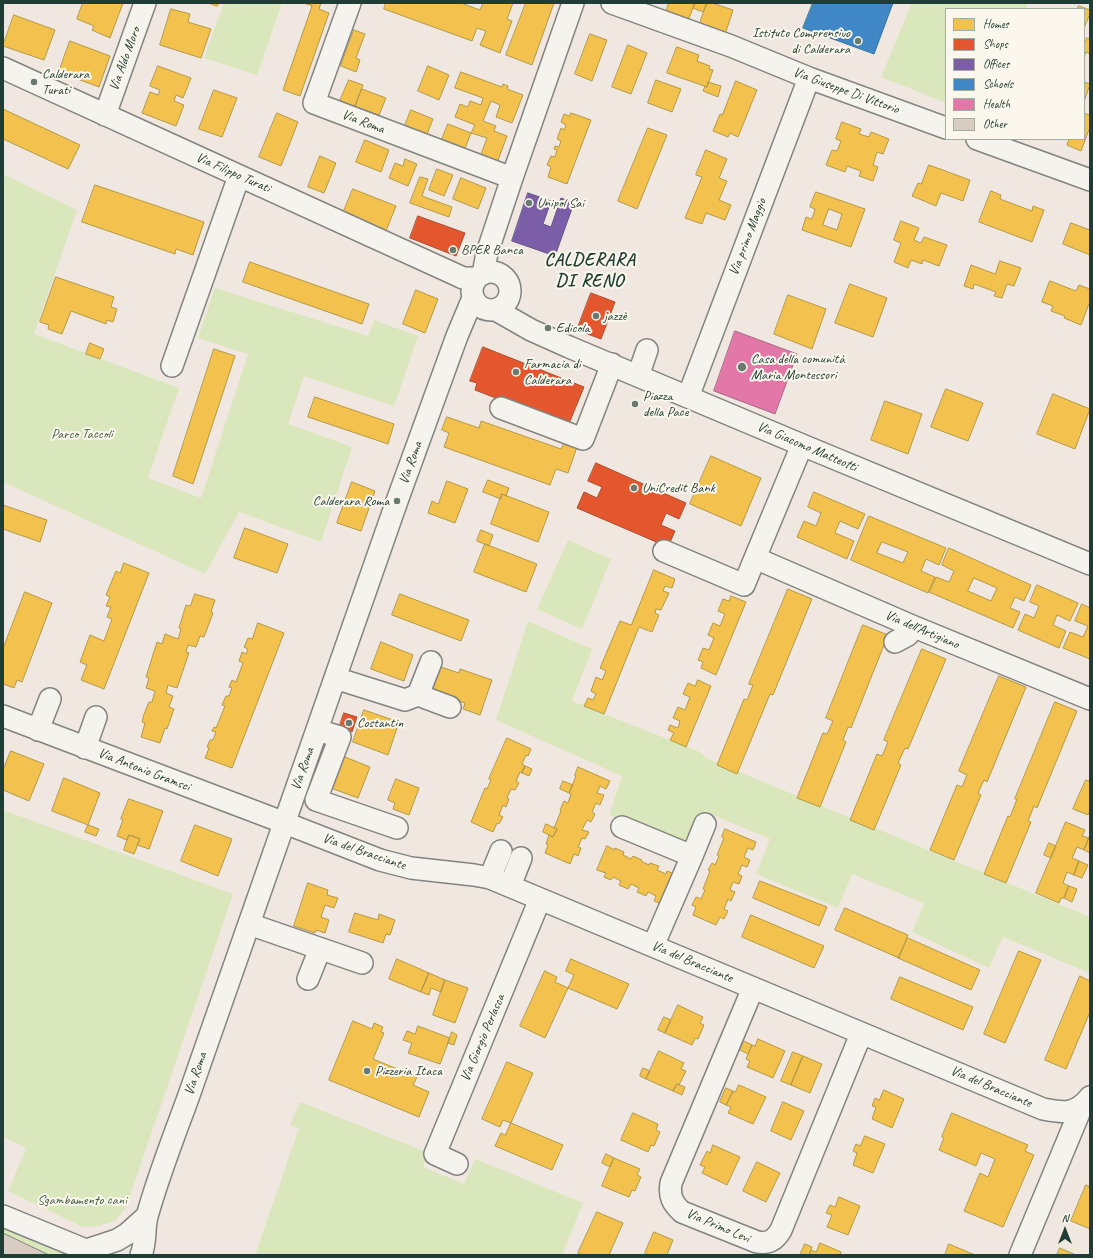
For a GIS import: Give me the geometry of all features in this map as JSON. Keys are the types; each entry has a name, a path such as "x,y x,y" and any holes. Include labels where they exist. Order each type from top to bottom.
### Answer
{"street":[{"name":"Via Aldo Moro","path":"105,115 145,3"},
{"name":"Via Roma","path":"350,3 314,104 512,178"},
{"path":"481,289 492,262 489,247 573,3"},
{"name":"Via Giuseppe Di Vittorio","path":"612,3 731,46 809,78 945,128"},
{"name":"Via Filippo Turati","path":"3,68 240,176 481,289"},
{"name":"Via primo Maggio","path":"688,397 809,78"},
{"path":"980,140 1090,180"},
{"path":"172,366 240,176"},
{"path":"481,289 507,280 511,290 510,296 514,310 525,326"},
{"name":"Via Roma","path":"141,1255 144,1246 147,1216 156,1188 294,794 462,322 472,317 481,289"},
{"name":"Via Giacomo Matteotti","path":"481,289 525,326 569,347 1090,564"},
{"path":"638,376 647,350"},
{"path":"501,408 583,439 612,364"},
{"path":"664,551 744,585 802,445"},
{"name":"Via dell'Artigiano","path":"755,558 783,579 912,626 1090,700"},
{"path":"895,642 908,635 912,626"},
{"path":"418,695 430,662"},
{"path":"335,678 405,700 418,695 450,707"},
{"path":"38,730 50,699"},
{"name":"Via Antonio Gramsci","path":"3,716 285,823"},
{"path":"85,748 96,717"},
{"path":"316,800 340,737 317,730"},
{"path":"294,794 397,828"},
{"name":"Via del Bracciante","path":"285,823 396,865 490,878 1043,1109 1064,1113 1074,1111 1086,1102"},
{"path":"653,946 705,824"},
{"path":"622,827 692,856"},
{"path":"490,878 501,851"},
{"path":"510,886 521,858"},
{"name":"Via Giorgio Perlasca","path":"457,1164 435,1154 540,899"},
{"path":"249,924 362,963"},
{"path":"308,979 320,949"},
{"name":"Via Primo Levi","path":"753,988 671,1183 669,1191 671,1200 682,1212 757,1242 770,1242 775,1239 781,1230 861,1034"},
{"path":"1020,1255 1086,1102"},
{"name":"Via Roma","path":"127,1255 134,1237 147,1216"},
{"path":"3,1217 86,1253 117,1240 127,1234 147,1216"}],"green space":[{"path":"224,3 282,3 257,75 204,58"},
{"path":"912,3 1028,3 1026,8 945,8 945,103 881,77"},
{"name":"Parco Taccoli","path":"3,174 77,210 34,334 179,388 148,478 201,498 248,354 198,338 215,288 368,336 374,320 418,336 394,406 304,376 288,424 352,447 321,542 239,512 205,574 3,482"},
{"path":"568,540 611,559 582,629 537,609"},
{"path":"528,621 592,649 572,701 700,752 708,759 1090,917 1090,973 1003,937 989,968 912,932 924,903 852,874 838,908 756,874 770,839 704,811 688,847 609,815 622,776 496,720"},
{"name":"Sgambamento cani","path":"3,810 233,894 125,1209 116,1220 99,1226 83,1227 8,1191 26,1148 3,1137"},
{"path":"300,1102 429,1153 423,1167 464,1184 475,1159 583,1203 562,1255 255,1255 299,1128 290,1125"},
{"path":"3,1224 70,1255 3,1255"}],"building: Homes":[{"path":"83,3 123,3 110,38 92,30 94,26 77,19"},
{"path":"209,3 219,3 217,6"},
{"path":"303,3 321,3 319,9 329,13 300,96 283,90 312,6"},
{"path":"386,3 461,3 480,10 483,3 513,3 507,19 512,21 500,53 480,45 486,31 477,28 472,41 384,9"},
{"path":"526,3 554,3 532,65 506,55"},
{"path":"669,3 695,3 687,23 665,15"},
{"path":"695,3 707,3 703,12 693,8"},
{"path":"707,3 712,3 733,10 724,38 698,29"},
{"path":"1085,8 1090,10 1090,14 1085,26"},
{"path":"171,9 190,14 188,22 211,29 201,58 160,45"},
{"path":"14,15 55,30 44,60 3,46"},
{"path":"354,30 365,34 356,58 360,60 356,72 341,66"},
{"path":"590,34 607,40 592,81 575,74"},
{"path":"1087,38 1090,39 1090,54 1086,52 1085,54 1085,42"},
{"path":"70,41 110,56 99,87 59,72"},
{"path":"628,45 647,53 631,94 612,87"},
{"path":"677,47 699,55 697,61 710,66 709,69 713,70 707,87 667,73"},
{"path":"158,66 191,78 183,98 176,95 174,101 184,105 176,126 142,113 150,92 158,95 160,90 150,86"},
{"path":"428,66 449,75 439,100 418,91"},
{"path":"461,72 502,87 503,84 508,86 507,89 523,95 512,123 496,117 500,105 491,101 483,121 496,126 494,131 507,136 497,163 480,157 487,138 471,133 475,125 455,117 460,104 468,107 470,101 481,105 483,98 455,88"},
{"path":"349,80 363,85 354,109 339,103"},
{"path":"656,80 681,89 672,112 648,103"},
{"path":"736,81 757,90 738,137 730,133 728,137 713,131 720,114 722,115"},
{"path":"708,82 721,86 718,97 703,91 705,86 707,87"},
{"path":"1085,82 1090,84 1085,99"},
{"path":"362,89 386,98 379,115 354,109"},
{"path":"214,90 237,98 222,137 199,129"},
{"path":"3,109 80,145 68,169 3,139"},
{"path":"411,110 433,119 426,137 404,128"},
{"path":"1090,112 1090,127 1081,151 1067,145 1069,140 1085,140 1085,113 1089,115"},
{"path":"277,113 298,122 281,166 259,157"},
{"path":"571,113 591,120 567,184 548,177 551,167 547,165 551,156 555,157 557,150 554,149 555,146 559,147 561,141 557,139 561,128 564,130 566,125 561,122 564,114 569,116"},
{"path":"842,122 861,129 859,134 869,137 871,132 889,139 883,154 877,152 873,165 878,167 873,181 859,176 861,171 847,166 845,172 826,165 832,150 837,151 841,141 836,139"},
{"path":"448,124 471,133 464,151 441,142"},
{"path":"648,128 667,135 637,209 618,201"},
{"path":"365,140 389,150 381,172 356,162"},
{"path":"706,150 727,159 719,178 727,181 719,200 731,205 725,220 706,213 702,224 685,218 702,177 696,175"},
{"path":"320,156 336,163 324,193 308,187"},
{"path":"405,159 417,164 408,186 389,178 395,163 403,166"},
{"path":"929,165 970,180 963,201 941,193 936,206 912,196 918,183 921,184"},
{"path":"437,169 453,175 444,196 429,190"},
{"path":"420,177 428,179 422,196 452,207 449,217 410,203"},
{"path":"461,178 486,188 478,209 453,199"},
{"path":"95,185 204,222 193,255 176,249 175,254 82,222"},
{"path":"353,189 396,206 386,231 343,213"},
{"path":"991,191 1001,195 1000,199 1032,211 1033,206 1044,210 1032,242 979,222"},
{"path":"816,192 865,209 851,247 802,230 806,217 812,219 815,209 810,207","holes":["829,209 842,214 837,230 823,225"]},
{"path":"901,221 919,228 914,240 921,243 924,237 947,245 939,266 923,260 922,264 911,260 908,268 894,262 901,243 894,240"},
{"path":"1071,223 1090,230 1090,255 1063,244"},
{"path":"1000,261 1021,268 1014,286 1007,284 1002,298 994,296 996,292 974,284 973,289 964,286 971,265 995,274"},
{"path":"250,262 369,304 362,324 243,282"},
{"path":"56,277 114,297 111,307 117,309 113,322 107,320 106,324 71,311 62,334 48,329 49,325 40,322"},
{"path":"1050,281 1076,291 1079,285 1090,289 1090,301 1081,325 1064,318 1065,316 1051,311 1053,306 1042,302"},
{"path":"850,284 887,298 873,337 835,323"},
{"path":"416,290 438,299 425,333 403,324"},
{"path":"788,295 826,309 812,349 774,334"},
{"path":"90,343 104,349 100,359 86,354"},
{"path":"214,349 235,356 193,484 173,476"},
{"path":"946,389 983,403 968,441 931,427"},
{"path":"1053,394 1090,409 1075,449 1037,434"},
{"path":"315,397 394,424 388,444 308,417"},
{"path":"885,401 922,414 908,454 871,440"},
{"path":"447,417 479,428 481,421 561,449 564,443 577,447 568,473 556,469 550,485 444,447 449,433 442,430"},
{"path":"711,456 761,478 741,526 690,504"},
{"path":"488,480 509,488 506,496 502,494 501,499 483,492"},
{"path":"447,481 468,489 455,523 428,513 432,501 438,504"},
{"path":"352,482 375,491 361,531 337,523"},
{"path":"814,492 865,514 858,529 840,521 835,533 854,541 847,559 797,537 804,521 816,526 821,513 808,507"},
{"path":"502,494 549,512 538,542 491,524"},
{"path":"3,505 47,520 40,542 3,529"},
{"path":"869,516 946,548 939,565 926,559 921,571 935,577 928,593 851,560","holes":["882,542 908,552 903,563 877,553"]},
{"path":"245,528 288,544 277,573 234,558"},
{"path":"481,530 493,535 489,546 477,541"},
{"path":"485,544 537,564 526,592 474,572"},
{"path":"949,548 1031,585 1024,601 1015,597 1010,608 1020,612 1013,628 929,592 936,577 949,582 954,571 942,565","holes":["974,578 997,588 991,601 968,591"]},
{"path":"124,563 149,573 104,689 81,680 87,665 80,662 90,635 104,641 112,619 107,617 111,607 106,606 110,597 106,595 116,571 120,573"},
{"path":"654,570 675,579 672,588 665,586 663,591 669,593 661,610 656,609 655,613 659,615 652,632 639,627 604,714 584,706 588,698 593,700 596,694 591,691 596,677 602,680 606,671 600,668 620,621 631,625"},
{"path":"1037,585 1078,603 1070,621 1057,615 1053,625 1066,631 1059,648 1018,630 1025,614 1034,618 1039,606 1030,602"},
{"path":"788,589 812,599 773,695 770,694 737,774 717,765 744,699 747,700 753,685 749,684"},
{"path":"25,592 52,603 22,682 17,680 14,688 3,684 3,649"},
{"path":"195,594 215,600 211,612 213,613 204,637 200,636 196,647 188,645 186,652 189,653 177,688 168,685 166,693 173,696 169,707 174,709 160,743 141,737 145,723 142,722 144,714 149,702 152,702 155,691 146,688 149,678 146,677 157,642 162,644 165,634 178,639 181,629 179,628 186,605 190,606"},
{"path":"400,594 469,620 461,641 392,615"},
{"path":"731,596 746,602 716,675 701,668 703,662 698,660 703,648 709,650 714,638 708,635 713,623 720,626 725,614 718,611 723,599 729,601"},
{"path":"1082,604 1090,608 1090,659 1063,648 1070,632 1083,637 1088,626 1075,621"},
{"path":"258,623 284,633 232,768 205,758 209,748 207,747 210,740 213,740 216,732 212,731 214,727 216,728 225,706 222,705 226,696 229,696 232,688 229,687 232,680 236,682 243,663 239,661 242,652 246,654 248,649 244,647 248,638 252,639"},
{"path":"863,625 888,635 851,728 848,727 843,740 846,742 820,807 797,798 823,733 827,734 833,721 826,718"},
{"path":"381,642 413,655 404,681 371,669"},
{"path":"922,649 946,659 908,749 905,748 898,763 901,765 874,830 850,820 877,754 882,756 888,742 884,740"},
{"path":"435,665 459,673 460,669 492,680 480,715 463,709 465,703 427,690"},
{"path":"999,676 1026,687 987,782 984,780 978,793 981,795 954,860 930,850 957,785 962,787 967,775 959,771"},
{"path":"698,680 711,686 686,747 670,740 674,733 668,730 670,725 678,728 680,721 673,718 678,707 685,710 690,697 683,694 688,683 695,686"},
{"path":"1055,702 1077,711 1037,808 1034,806 1028,821 1031,822 1006,883 984,874 1008,816 1010,817 1017,799 1015,799"},
{"path":"364,710 399,722 388,755 353,742"},
{"path":"507,738 531,749 528,756 526,755 522,764 525,766 522,773 520,772 516,781 519,783 515,790 511,789 507,798 509,799 506,807 503,805 499,815 503,817 499,824 497,823 493,832 471,822 485,788 487,789 491,780 489,779"},
{"path":"11,751 44,764 29,801 3,790 3,770"},
{"path":"340,755 370,767 358,798 328,787"},
{"path":"525,766 532,769 529,776 522,773"},
{"path":"578,767 610,781 606,789 600,786 597,793 604,795 600,805 596,803 592,812 595,814 591,822 587,820 582,830 589,832 585,839 582,838 578,847 581,848 578,856 574,854 570,864 545,853 549,835 553,837 557,829 554,828 564,801 568,803 571,794 569,793"},
{"path":"64,778 100,793 88,825 52,811"},
{"path":"396,779 419,788 409,815 393,809 395,803 388,800"},
{"path":"1086,780 1090,781 1090,810 1088,815 1073,809"},
{"path":"563,781 573,785 569,793 560,789"},
{"path":"129,799 163,811 149,849 137,845 140,839 129,835 127,840 117,836 123,820 121,819"},
{"path":"1066,822 1085,830 1082,836 1089,838 1084,850 1077,847 1072,858 1079,861 1074,875 1067,872 1063,883 1069,886 1064,898 1061,898 1059,903 1036,893"},
{"path":"546,824 557,829 553,837 543,832"},
{"path":"88,825 99,829 96,836 85,832"},
{"path":"195,825 232,839 218,876 181,861"},
{"path":"725,829 756,842 753,850 748,848 744,857 750,860 747,867 742,865 738,874 742,876 739,884 733,882 730,890 735,892 731,901 728,899 724,909 728,911 724,919 720,917 716,925 693,915 696,907 692,905 696,897 701,899 705,890 703,889 710,871 708,870 712,863 715,865 719,856 717,855 724,838 722,837"},
{"path":"129,835 140,839 134,854 124,850"},
{"path":"1090,835 1090,853 1084,850"},
{"path":"1049,843 1056,846 1051,858 1044,855"},
{"path":"607,846 624,852 623,855 631,859 633,856 649,865 650,863 659,866 657,870 666,874 667,871 677,875 664,905 654,901 656,896 648,892 646,896 637,892 639,888 631,884 628,889 619,885 621,881 613,877 611,880 604,877 606,873 597,870"},
{"path":"1079,861 1088,865 1082,878 1074,875"},
{"path":"760,881 827,907 819,926 753,898"},
{"path":"308,883 328,890 327,895 338,898 334,908 325,905 321,917 329,920 325,933 316,930 315,933 294,926"},
{"path":"1069,886 1077,889 1072,902 1064,898"},
{"path":"845,908 908,935 899,958 835,930"},
{"path":"355,913 378,920 379,914 395,920 390,935 386,934 383,943 349,932"},
{"path":"751,915 824,946 814,968 742,937"},
{"path":"908,938 980,970 971,990 898,958"},
{"path":"1019,951 1041,960 1005,1043 984,1034"},
{"path":"397,959 429,973 421,992 389,979"},
{"path":"571,959 629,984 617,1009 568,988 574,975 566,971"},
{"path":"545,971 557,977 555,982 568,988 545,1038 520,1026"},
{"path":"429,973 445,980 441,992 431,988 429,995 421,992"},
{"path":"1080,976 1090,981 1090,1012 1066,1069 1045,1060"},
{"path":"900,977 973,1007 963,1030 891,999"},
{"path":"445,980 468,988 455,1023 433,1015"},
{"path":"678,1005 703,1017 700,1023 704,1025 698,1039 695,1038 692,1045 665,1033"},
{"path":"664,1017 671,1020 665,1033 658,1030"},
{"name":"Pizzeria Itaca","path":"353,1021 372,1029 374,1023 383,1027 381,1032 384,1033 373,1059 417,1077 413,1085 429,1092 419,1117 329,1080"},
{"path":"418,1026 450,1038 440,1064 408,1053 412,1043 403,1040 407,1031 415,1034"},
{"path":"452,1032 457,1035 454,1045 448,1043"},
{"path":"758,1039 785,1051 773,1078 747,1067 750,1061 746,1059 752,1045 755,1046"},
{"path":"744,1041 752,1045 748,1054 740,1050"},
{"path":"659,1051 684,1063 681,1069 686,1071 679,1085 677,1084 673,1091 646,1079"},
{"path":"793,1052 803,1056 791,1085 781,1081"},
{"path":"803,1056 822,1064 810,1093 791,1085"},
{"path":"507,1062 533,1073 511,1123 503,1120 500,1127 482,1119"},
{"path":"643,1068 650,1071 646,1079 640,1076"},
{"path":"677,1084 685,1087 682,1095 673,1091"},
{"path":"739,1085 766,1097 753,1124 728,1113 731,1107 726,1105 733,1091 735,1092"},
{"path":"726,1088 733,1091 726,1105 720,1102"},
{"path":"884,1090 904,1099 892,1128 872,1119 876,1107 872,1106 875,1098 879,1100"},
{"path":"783,1102 804,1111 791,1140 771,1131"},
{"path":"633,1113 658,1124 656,1130 660,1132 654,1146 651,1145 648,1152 621,1140"},
{"path":"952,1113 1028,1145 1025,1151 1034,1155 1003,1227 964,1211 980,1173 988,1177 995,1159 981,1153 976,1166 939,1150 944,1138 942,1137"},
{"path":"511,1123 563,1145 552,1170 495,1146 501,1133 505,1135"},
{"path":"865,1136 885,1144 873,1173 853,1165 857,1153 853,1151 856,1144 860,1146"},
{"path":"713,1145 740,1157 727,1185 702,1173 705,1167 700,1165 707,1151 710,1153"},
{"path":"606,1154 614,1158 610,1167 602,1163"},
{"path":"614,1158 640,1169 637,1175 641,1177 635,1191 632,1190 629,1197 602,1186"},
{"path":"757,1162 780,1173 766,1202 743,1191"},
{"path":"1086,1185 1090,1187 1090,1229 1071,1221"},
{"path":"839,1197 860,1206 848,1235 827,1227 832,1215 826,1213 830,1205 835,1207"},
{"path":"597,1212 623,1223 609,1255 582,1255 578,1253"},
{"path":"654,1232 673,1240 667,1255 648,1255 645,1253"},
{"path":"820,1243 841,1252 840,1255 809,1255 811,1250 816,1252"},
{"path":"805,1244 812,1247 809,1255 800,1255"},
{"path":"949,1244 975,1255 945,1255"},
{"path":"1060,1248 1076,1255 1057,1255"}],"building: Shops":[{"path":"418,216 465,233 456,256 410,238"},
{"name":"jazzè","path":"591,293 615,302 601,339 577,330"},
{"path":"483,347 584,387 568,426 475,390 477,383 470,381"},
{"path":"596,463 686,503 679,519 666,513 661,525 675,531 668,547 577,508 584,492 597,498 602,487 588,481"},
{"path":"344,713 357,717 352,732 339,728"}],"building: Offices":[{"path":"528,193 551,201 543,224 551,227 561,198 574,203 555,256 512,241"}],"building: Schools":[{"name":"Istituto Comprensivo di Calderara","path":"813,3 893,3 874,54 803,28"}],"building: Health":[{"path":"735,331 797,354 775,414 714,391"}],"building: Other":[{"path":"3,1233 49,1255 3,1255"}],"place":[{"name":"Istituto Comprensivo di Calderara","path":"858,41"},
{"name":"Calderara Turati","path":"34,82"},
{"name":"Unipol Sai","path":"529,203"},
{"name":"BPER Banca","path":"453,250"},
{"name":"jazzè","path":"596,316"},
{"name":"Edicola","path":"548,328"},
{"name":"Casa della comunità Maria Montessori","path":"742,367"},
{"name":"Farmacia di Calderara","path":"516,372"},
{"name":"Piazza della Pace","path":"635,404"},
{"name":"UniCredit Bank","path":"634,488"},
{"name":"Calderara Roma","path":"397,501"},
{"name":"Costantin","path":"349,723"},
{"name":"Pizzeria Itaca","path":"367,1071"}],"district":[{"name":"CALDERARA DI RENO","path":"590,270"}]}
